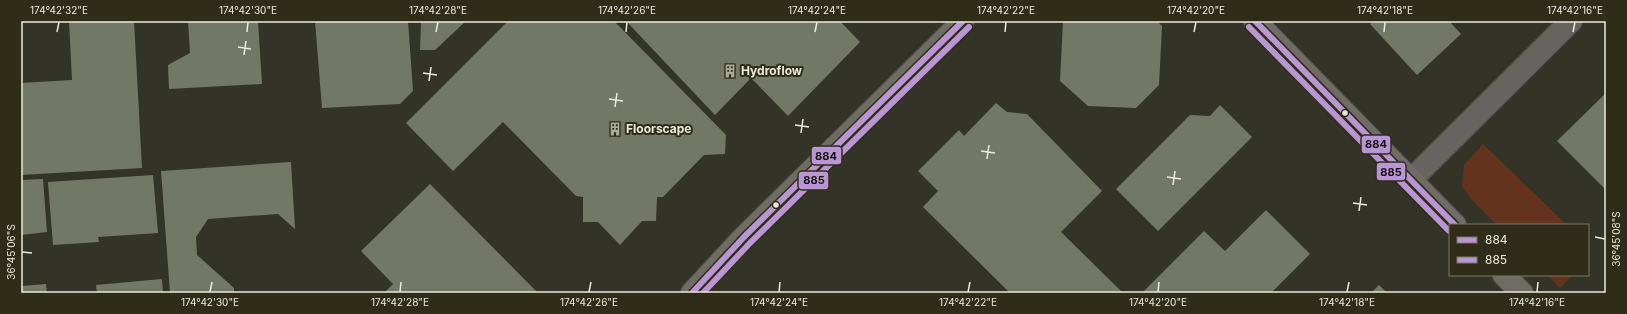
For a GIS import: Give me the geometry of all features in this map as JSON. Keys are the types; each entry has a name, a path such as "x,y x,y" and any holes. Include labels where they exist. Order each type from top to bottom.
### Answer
{"main road":[{"path":"692,293 744,237 963,21"},
{"path":"1255,21 1454,224"},
{"path":"1505,276 1522,293"}],"street":[{"path":"1411,180 1571,21"}],"shaded area":[{"path":"1483,144 1566,224 1496,224 1471,199 1462,187 1464,165"},
{"path":"1548,276 1572,276 1560,288"}],"building":[{"path":"69,21 134,21 142,168 21,175 21,83 72,80"},
{"path":"188,21 258,21 262,84 169,89 168,65 190,53"},
{"path":"315,21 408,21 413,91 400,104 322,108"},
{"path":"421,21 466,21 435,50 420,50"},
{"name":"Floorscape","path":"508,21 614,21 726,135 725,154 704,155 663,197 657,197 656,221 642,221 620,245 598,222 583,222 583,197 576,196 503,122 453,171 406,123"},
{"name":"Hydroflow","path":"626,21 840,21 860,42 788,116 751,78 715,115"},
{"path":"1064,21 1157,21 1162,26 1159,85 1136,108 1088,106 1060,81"},
{"path":"1374,21 1449,21 1461,34 1417,75 1370,24"},
{"path":"1606,93 1606,190 1557,141"},
{"path":"996,103 1007,112 1027,114 1102,191 1061,232 1123,293 1010,293 923,207 938,191 918,171 959,130 964,136"},
{"path":"1220,105 1252,137 1158,231 1116,189 1190,115 1210,116"},
{"path":"291,162 295,229 278,214 208,219 196,237 197,255 234,288 234,293 170,293 161,171"},
{"path":"153,175 158,233 98,237 99,242 53,245 48,182"},
{"path":"43,179 47,232 21,235 21,180"},
{"path":"430,184 538,293 384,293 393,284 361,251"},
{"path":"1266,210 1310,254 1271,293 1142,293 1204,231 1225,251"},
{"path":"162,279 163,293 97,293 96,285"},
{"path":"46,284 47,293 21,293 21,286"},
{"path":"1379,285 1387,293 1371,293"}],"transit line":[{"name":"884","path":"692,293 744,237 963,21"},
{"name":"884","path":"1255,21 1454,224"},
{"name":"885","path":"703,293 750,243 969,27"},
{"name":"885","path":"1249,27 1449,231"}],"place":[{"name":"Hydroflow","path":"730,71"},
{"name":"Floorscape","path":"615,129"}]}
